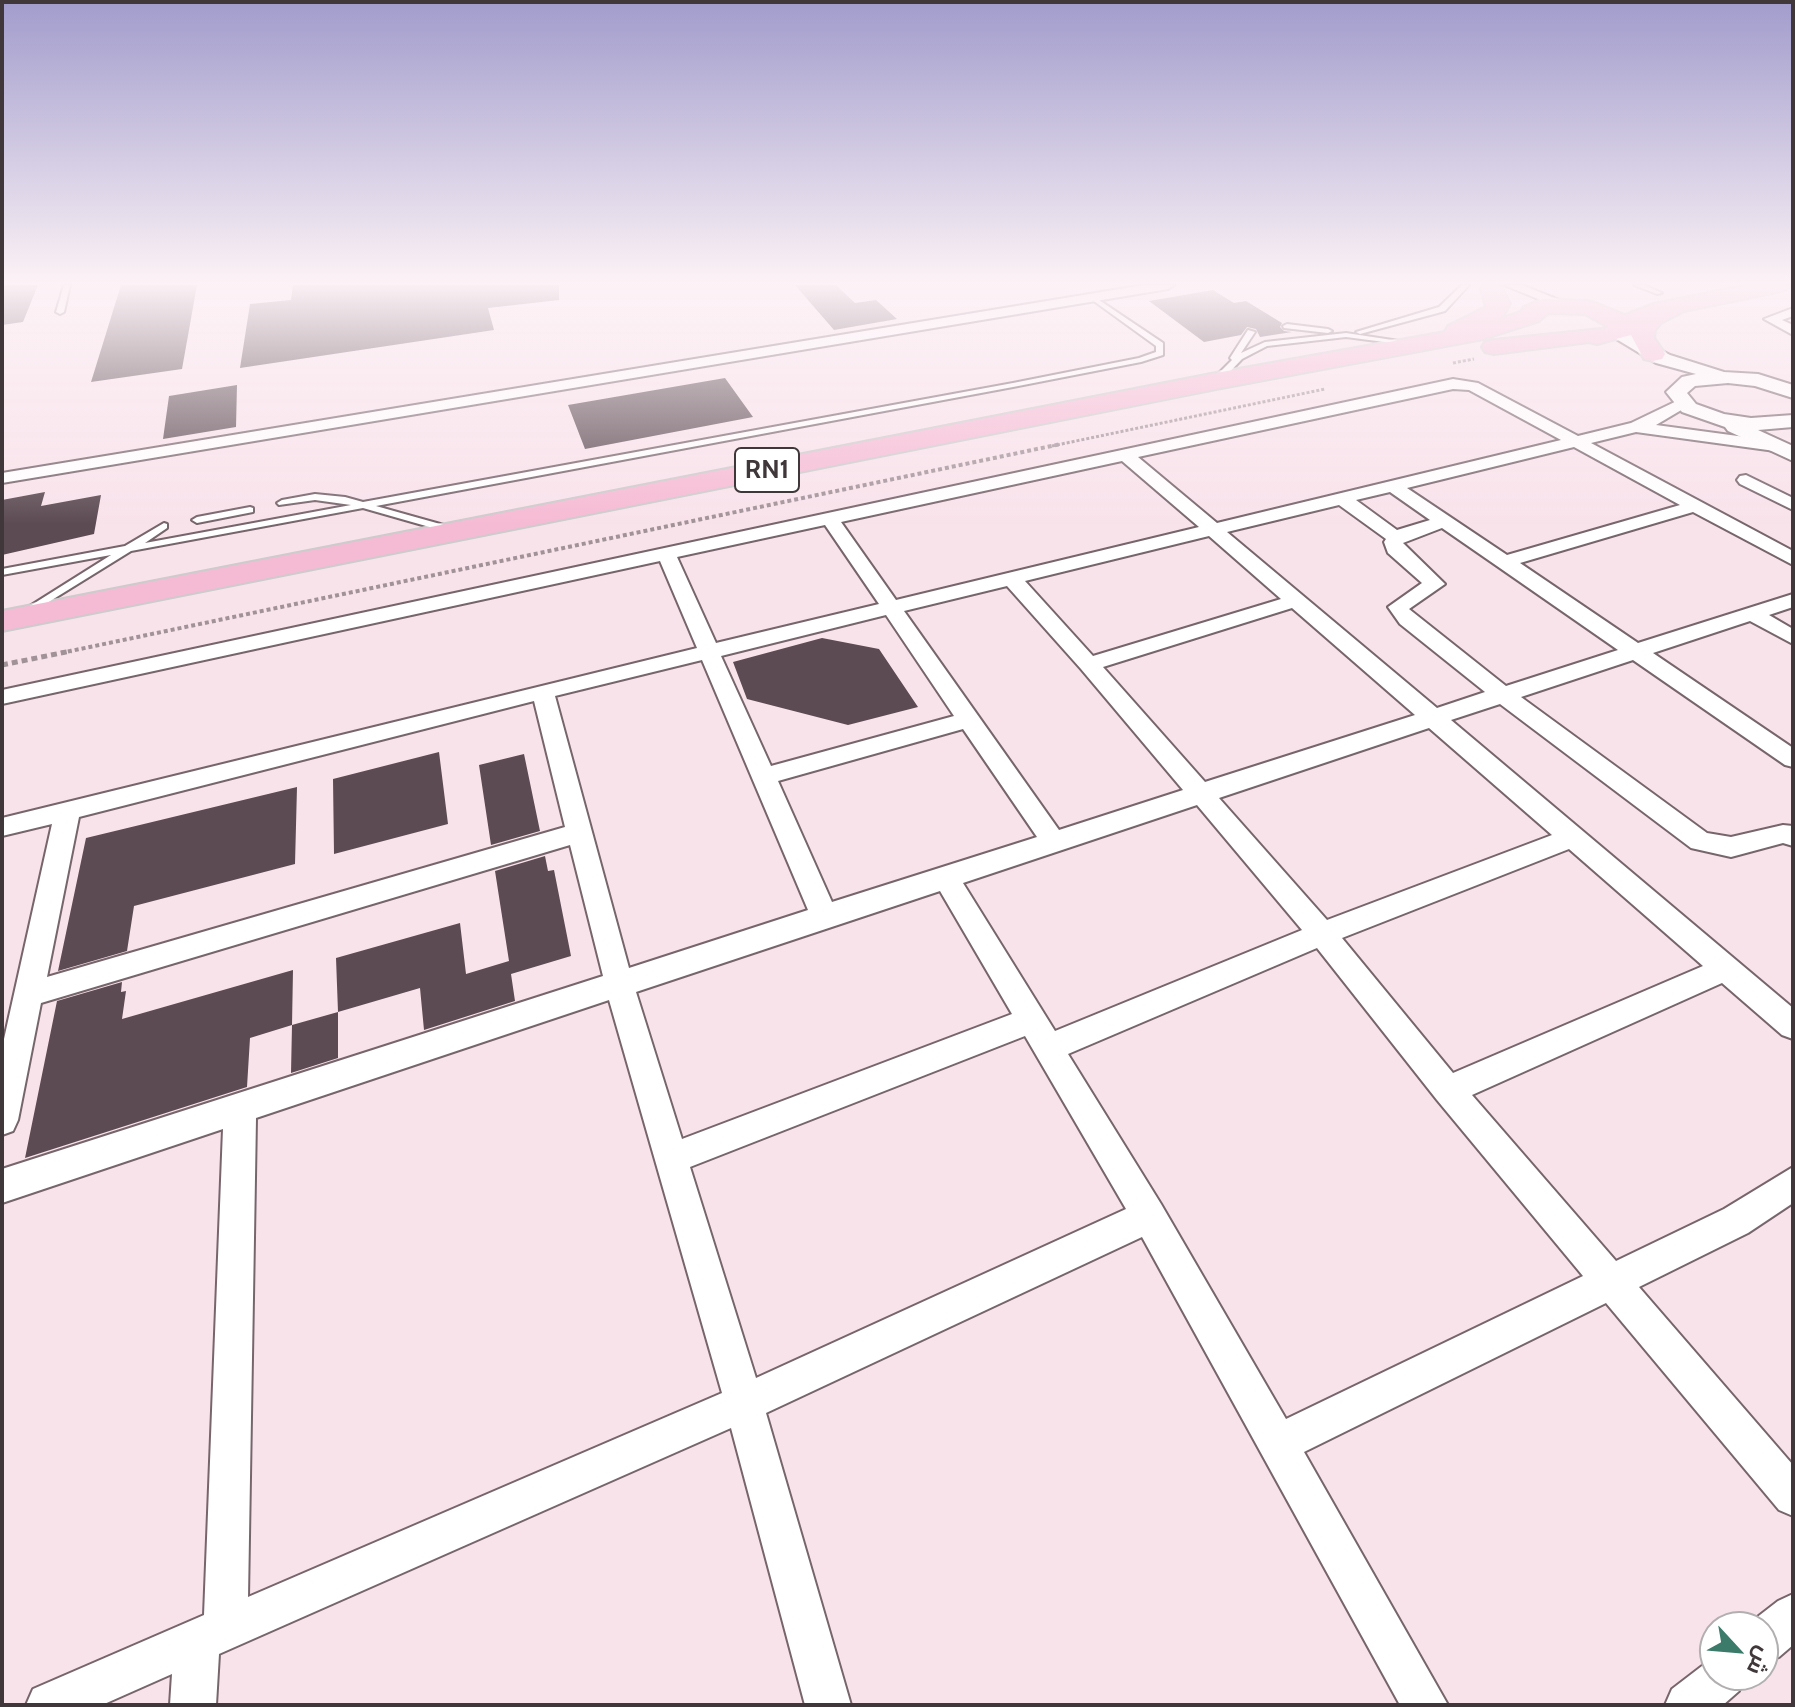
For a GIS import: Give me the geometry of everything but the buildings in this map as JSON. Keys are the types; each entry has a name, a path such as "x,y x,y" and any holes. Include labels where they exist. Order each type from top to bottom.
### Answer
{"highway":[{"name":"RN1","path":"10,619 459,532 1223,373 1277,365"},
{"name":"RN1","path":"123,626 1407,365"}],"street":[{"path":"2,478 689,365"},
{"path":"1657,365 1669,373 1682,394 1720,420 1784,450"},
{"path":"1675,365 1728,377 1793,383"},
{"path":"1641,424 1699,378 1728,377"},
{"path":"2,697 1459,383 1473,386 1793,559"},
{"path":"1769,383 1793,392"},
{"path":"2,827 1641,424 1720,420 1759,424 1793,421"},
{"path":"1641,424 1784,450"},
{"path":"1127,456 1793,1026"},
{"path":"1746,480 1793,505"},
{"path":"1393,486 1793,759"},
{"path":"1341,498 1396,538"},
{"path":"1504,562 1696,506"},
{"path":"830,519 1054,842"},
{"path":"1445,521 1396,538 1393,542 1395,549 1435,584 1398,607 1400,614 1500,695 1700,841 1731,847 1783,834 1793,836"},
{"path":"666,554 825,917"},
{"path":"1011,578 1322,934 1448,1090 1715,1400 1793,1496"},
{"path":"2,1186 1793,600"},
{"path":"1089,664 1294,601"},
{"path":"1751,613 1793,638"},
{"path":"543,692 619,984 744,1403 828,1705"},
{"path":"762,777 970,719"},
{"path":"2,1120 67,812"},
{"path":"28,995 581,832"},
{"path":"671,1159 1322,934 1571,838"},
{"path":"946,878 1149,1216 1425,1705"},
{"path":"1448,1090 1725,969"},
{"path":"193,1705 211,1636 240,1109"},
{"path":"1278,1444 1736,1221 1793,1183"},
{"path":"49,1705 744,1403 1149,1216"},
{"path":"1688,1705 1704,1691"}],"lane":[{"path":"2,572 1117,365"},
{"path":"1223,373 1229,365"},
{"path":"1223,373 1232,365"},
{"path":"282,503 315,497 366,504 459,532"},
{"path":"197,520 250,510"},
{"path":"10,619 164,526"}],"path":[{"path":"2,665 1332,388"}]}
